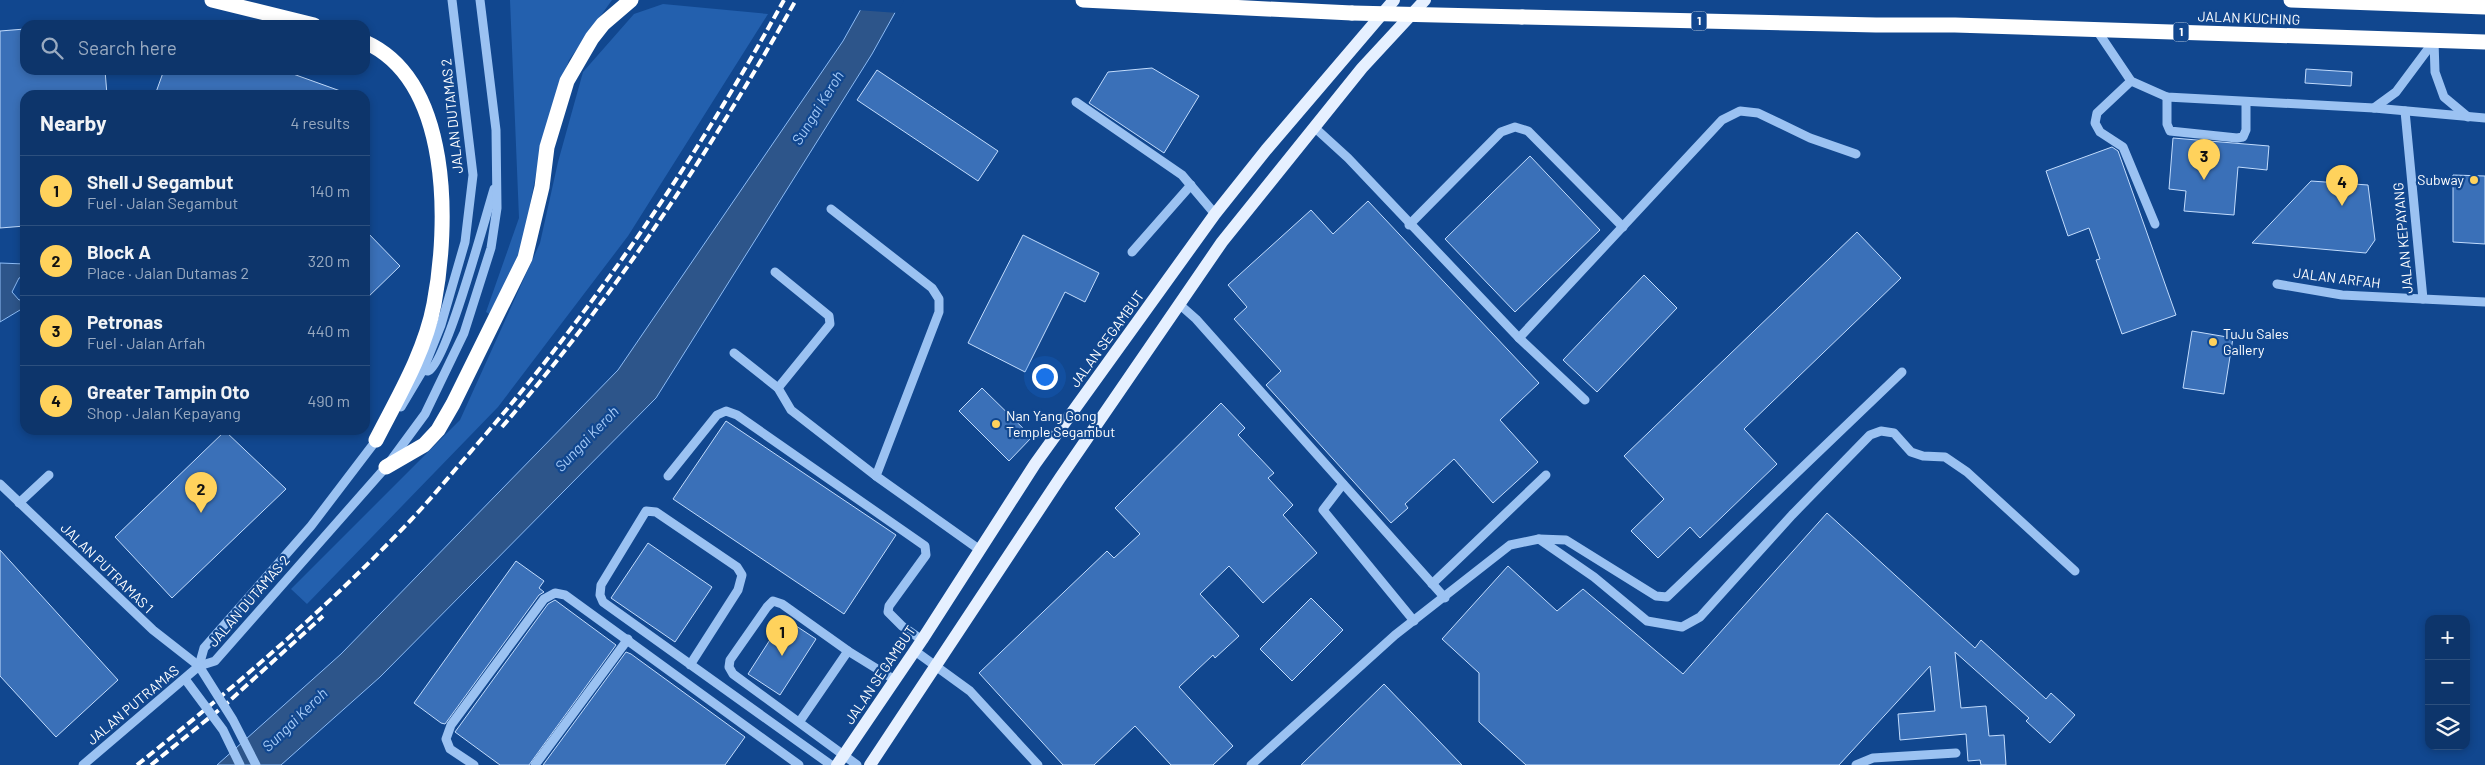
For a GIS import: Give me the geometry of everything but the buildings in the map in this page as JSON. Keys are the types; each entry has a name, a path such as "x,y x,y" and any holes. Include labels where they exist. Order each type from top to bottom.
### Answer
{"highway":[{"path":"212,0 294,20"},
{"path":"386,467 424,445 438,430 453,404 524,258 542,187 547,147 568,81 597,31 615,12 631,0"},
{"name":"JALAN KUCHING","path":"1083,0 1352,13 2095,28 2485,42"},
{"name":"JALAN KUCHING","path":"2291,0 2485,7"},
{"path":"370,45 395,60 409,78 422,101 438,154 442,231 434,304 420,363 376,440"}],"main road":[{"name":"JALAN SEGAMBUT","path":"841,760 896,680 1036,464 1215,214 1290,121 1394,0"},
{"path":"870,765 1060,478 1222,242 1362,68 1425,0"}],"street":[{"name":"JALAN DUTAMAS 2","path":"420,363 441,325 465,242 473,175 452,0"},
{"name":"JALAN DUTAMAS 2","path":"200,666 215,660 386,467 425,414 464,333 491,248 496,208 496,130 480,0"},
{"path":"2095,28 2131,81 2166,97 2246,103 2374,108 2485,118"},
{"path":"2374,108 2396,92 2434,41"},
{"path":"2434,41 2435,72 2444,97 2469,118"},
{"path":"2131,81 2098,113 2095,123 2100,132 2122,147 2156,224"},
{"path":"2166,97 2167,124 2170,131 2237,138 2243,137 2246,130 2246,103"},
{"path":"1076,102 1182,175 1215,214"},
{"path":"1519,338 1722,120 1740,111 1758,113 1810,138 1856,154"},
{"name":"JALAN KEPAYANG","path":"2405,111 2423,299 2485,302"},
{"path":"1314,127 1348,158 1519,338 1585,400"},
{"path":"1410,225 1501,132 1515,127 1528,131 1623,227"},
{"path":"420,363 428,371 434,367 448,339 496,181"},
{"path":"1132,252 1191,185"},
{"path":"831,209 932,288 939,299 939,312 876,476"},
{"path":"775,272 829,316 830,324 778,388"},
{"name":"JALAN ARFAH","path":"2277,284 2342,295 2423,299"},
{"path":"1179,304 1196,319 1445,598"},
{"path":"734,352 778,388 791,410 876,476 980,550"},
{"path":"1251,765 1395,635 1445,598 1510,545 1539,539 1566,540 1656,596 1666,597 1902,372"},
{"path":"668,476 717,415 726,411 736,415 925,546 926,555 889,606 888,612 936,665 970,691 1038,765"},
{"path":"1539,539 1594,577 1647,621 1682,627 1700,617 1792,515 1870,435 1881,431 1894,433 1911,452 1923,456 1945,457 1967,472 2075,571"},
{"name":"JALAN DUTAMAS 2","path":"200,666 204,648 311,526 376,440"},
{"path":"19,503 49,475"},
{"path":"1432,584 1546,475"},
{"name":"JALAN PUTRAMAS 1","path":"0,484 153,630 200,666"},
{"path":"1343,484 1323,510 1414,621"},
{"path":"690,665 738,590 742,574 737,567 656,512 646,511 601,585 600,594 603,602 690,665 831,765"},
{"path":"474,765 450,749 446,739 451,725 544,599 555,593 565,595 628,639 799,765"},
{"path":"857,765 841,760 800,722 734,674 729,667 730,660 773,601 782,604 848,651 896,680"},
{"path":"535,765 628,639"},
{"path":"800,722 848,651"},
{"path":"200,666 234,720 256,765"},
{"name":"JALAN PUTRAMAS","path":"84,765 200,666"},
{"path":"185,679 223,730 240,765"},
{"path":"1856,765 1873,758 1956,753"}],"shaded area":[{"path":"510,0 612,0 569,60 543,137 521,252 491,315 486,312 519,218"},
{"path":"663,4 768,14 628,236 498,407 307,604 291,589 460,420 540,243 558,162 583,72 634,14"}],"water":[{"name":"Sungai Keroh","path":"866,0 902,0 872,54 656,398 380,677 281,765 217,765 341,654 618,370 843,41"},
{"path":"0,263 20,264 20,278 12,292 20,300 20,310 0,322"}],"pier":[{"path":"863,0 904,0 898,13 857,10"}],"railway":[{"path":"137,765 243,678 311,618 377,555 438,490 511,404 597,294 637,237 714,120 784,0"},
{"path":"502,427 584,326 660,221 730,112 796,0"},
{"path":"151,765 225,705 323,616"}],"place":[{"name":"Petronas","path":"2204,180"},
{"name":"Subway","path":"2474,180"},
{"name":"Greater Tampin Oto","path":"2342,206"},
{"name":"TuJu Sales Gallery","path":"2213,342"},
{"name":"Nan Yang Gong Temple Segambut","path":"996,424"},
{"name":"Block A","path":"201,513"},
{"name":"Shell J Segambut","path":"782,656"}]}
